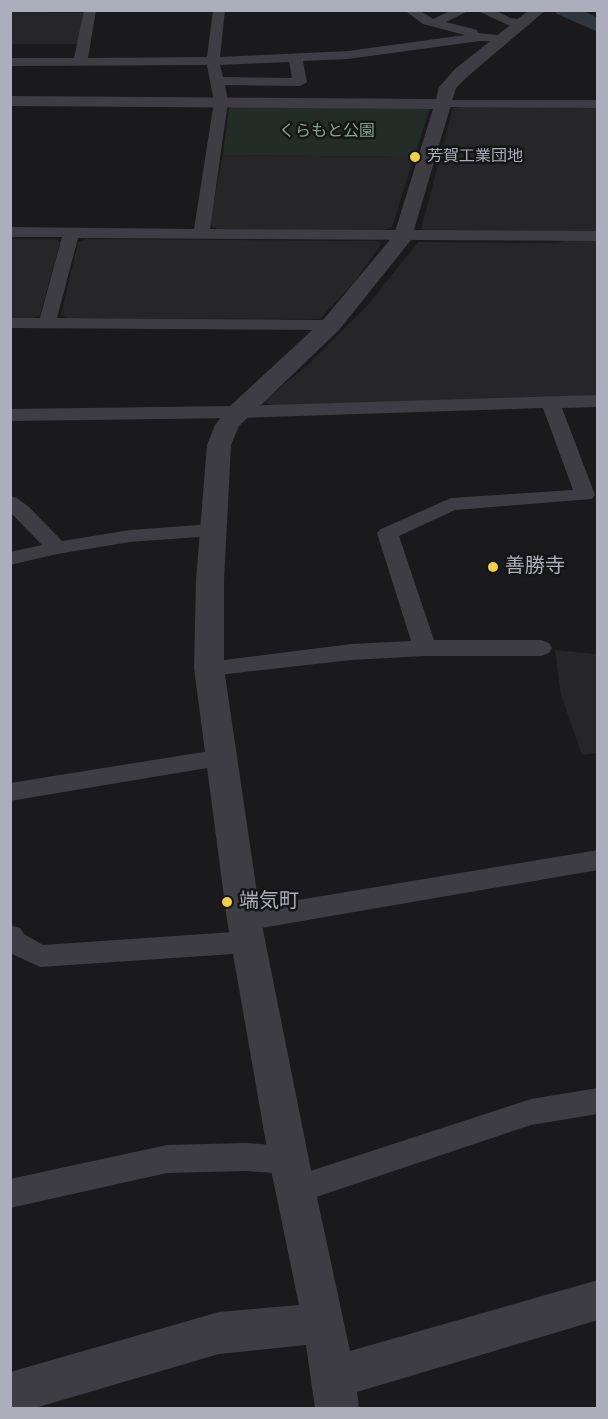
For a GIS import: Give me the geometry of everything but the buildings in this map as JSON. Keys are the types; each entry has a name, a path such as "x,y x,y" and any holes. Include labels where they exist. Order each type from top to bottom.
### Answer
{"street":[{"path":"80,62 90,10"},
{"path":"201,234 221,102 213,61 219,10"},
{"path":"410,10 433,23 511,28"},
{"path":"433,23 464,10"},
{"path":"482,10 508,21 511,28"},
{"path":"10,69 11,62 213,61 348,54 511,28"},
{"path":"511,28 448,87 404,236 332,326 237,412 227,425 219,445 213,530 209,668 246,932 292,1175 324,1323 335,1393 597,1300"},
{"path":"195,81 300,82 295,56"},
{"path":"88,102 95,81"},
{"path":"10,101 597,104"},
{"path":"10,232 597,236"},
{"path":"47,323 71,233"},
{"path":"10,323 332,326"},
{"path":"10,415 237,412 597,401"},
{"path":"425,648 388,533 451,504 585,495 550,402"},
{"path":"10,502 22,511 57,548"},
{"path":"10,559 57,548 130,536 213,530"},
{"path":"209,668 351,652 425,648 542,648"},
{"path":"10,792 222,758"},
{"path":"10,936 14,942 40,956 246,932 596,861"},
{"path":"10,1194 167,1159 246,1157 292,1175 531,1112 597,1101"},
{"path":"10,1394 219,1333 324,1323"}],"shaded area":[{"path":"11,11 86,13 78,44 13,44 11,50"},
{"path":"597,107 597,231 428,231 421,229 453,108"},
{"path":"223,155 414,157 392,227 384,230 217,229 209,225"},
{"path":"11,239 56,239 60,243 40,315 31,319 11,319"},
{"path":"87,239 377,241 381,244 356,280 320,319 67,318 61,315 78,242"},
{"path":"570,240 597,240 597,396 271,406 264,401 309,364 367,306 418,242 557,243"},
{"path":"555,650 597,654 597,753 582,755 561,695"}],"green space":[{"name":"くらもと公園","path":"229,107 430,108 414,157 223,155"}],"waterway":[{"path":"564,10 598,26"}],"place":[{"name":"芳賀工業団地","path":"415,157"},
{"name":"善勝寺","path":"493,567"},
{"name":"端気町","path":"227,902"}]}
